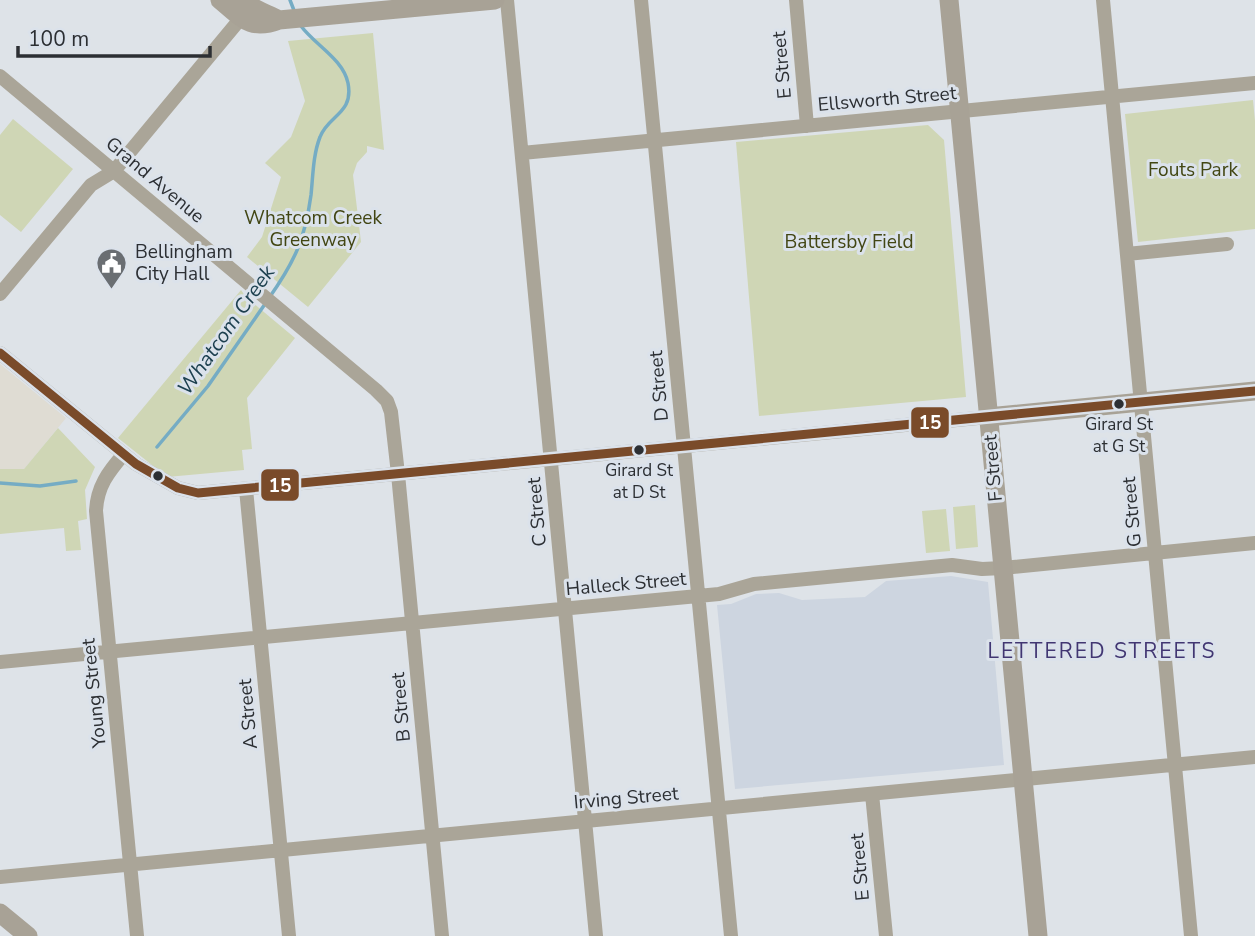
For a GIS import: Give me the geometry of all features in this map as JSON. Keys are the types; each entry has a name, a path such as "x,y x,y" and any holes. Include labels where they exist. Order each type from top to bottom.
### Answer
{"street":[{"path":"220,0 279,20 495,0"},
{"name":"C Street","path":"508,0 596,936"},
{"name":"D Street","path":"641,0 731,936"},
{"name":"E Street","path":"796,0 807,126"},
{"name":"F Street","path":"949,0 1038,936"},
{"name":"G Street","path":"1103,0 1191,936"},
{"path":"0,295 91,185 114,171 244,8"},
{"name":"Grand Avenue","path":"0,76 376,390 387,401 393,418 398,474"},
{"name":"Ellsworth Street","path":"522,153 1255,83"},
{"path":"1127,254 1227,244"},
{"path":"0,353 152,475 188,492 208,493 1255,391"},
{"name":"Young Street","path":"124,454 106,476 99,488 96,502 137,936"},
{"name":"B Street","path":"398,474 442,936"},
{"name":"A Street","path":"246,489 289,936"},
{"name":"Halleck Street","path":"0,662 719,594 754,584 926,567 952,565 982,569 1003,568 1255,544"},
{"name":"Irving Street","path":"0,877 1255,757"},
{"name":"E Street","path":"872,794 886,936"},
{"path":"0,913 28,936"}],"shaded area":[{"path":"0,364 66,418 24,469 0,469"},
{"path":"951,576 988,582 1004,765 735,789 717,605 731,604 756,594 779,593 802,600 865,597 886,581"}],"green space":[{"name":"Whatcom Creek Greenway","path":"373,33 384,150 367,146 367,152 357,163 353,175 361,242 308,307 247,257 262,237 281,177 265,163 291,137 305,101 288,41"},
{"name":"Fouts Park","path":"1253,100 1255,229 1138,242 1125,114"},
{"path":"13,119 73,169 21,232 0,215 0,135"},
{"name":"Battersby Field","path":"928,125 944,140 966,397 759,416 736,142"},
{"name":"Whatcom Creek Greenway","path":"241,290 295,338 247,398 252,449 242,450 244,470 167,477 118,438"},
{"path":"58,428 95,467 85,490 87,519 78,521 81,550 66,551 64,528 0,534 0,469 24,469"},
{"path":"975,505 978,547 956,549 953,507"},
{"path":"946,509 950,551 926,553 922,511"}],"waterway":[{"name":"Whatcom Creek","path":"290,0 295,13"},
{"name":"Whatcom Creek","path":"269,298 292,261 302,237 309,211 320,137 344,108 349,93 341,67 301,26"},
{"name":"Whatcom Creek","path":"157,447 208,386 265,304"},
{"name":"Whatcom Creek","path":"0,483 40,486 76,481"}],"transit line":[{"name":"15","path":"0,353 136,464 178,488 198,493 1255,391"}],"place":[{"name":"Bellingham City Hall","path":"112,290"},
{"name":"Girard St at G St","path":"1119,404"},
{"name":"Girard St at D St","path":"639,450"}],"district":[{"name":"LETTERED STREETS","path":"1102,651"}]}
